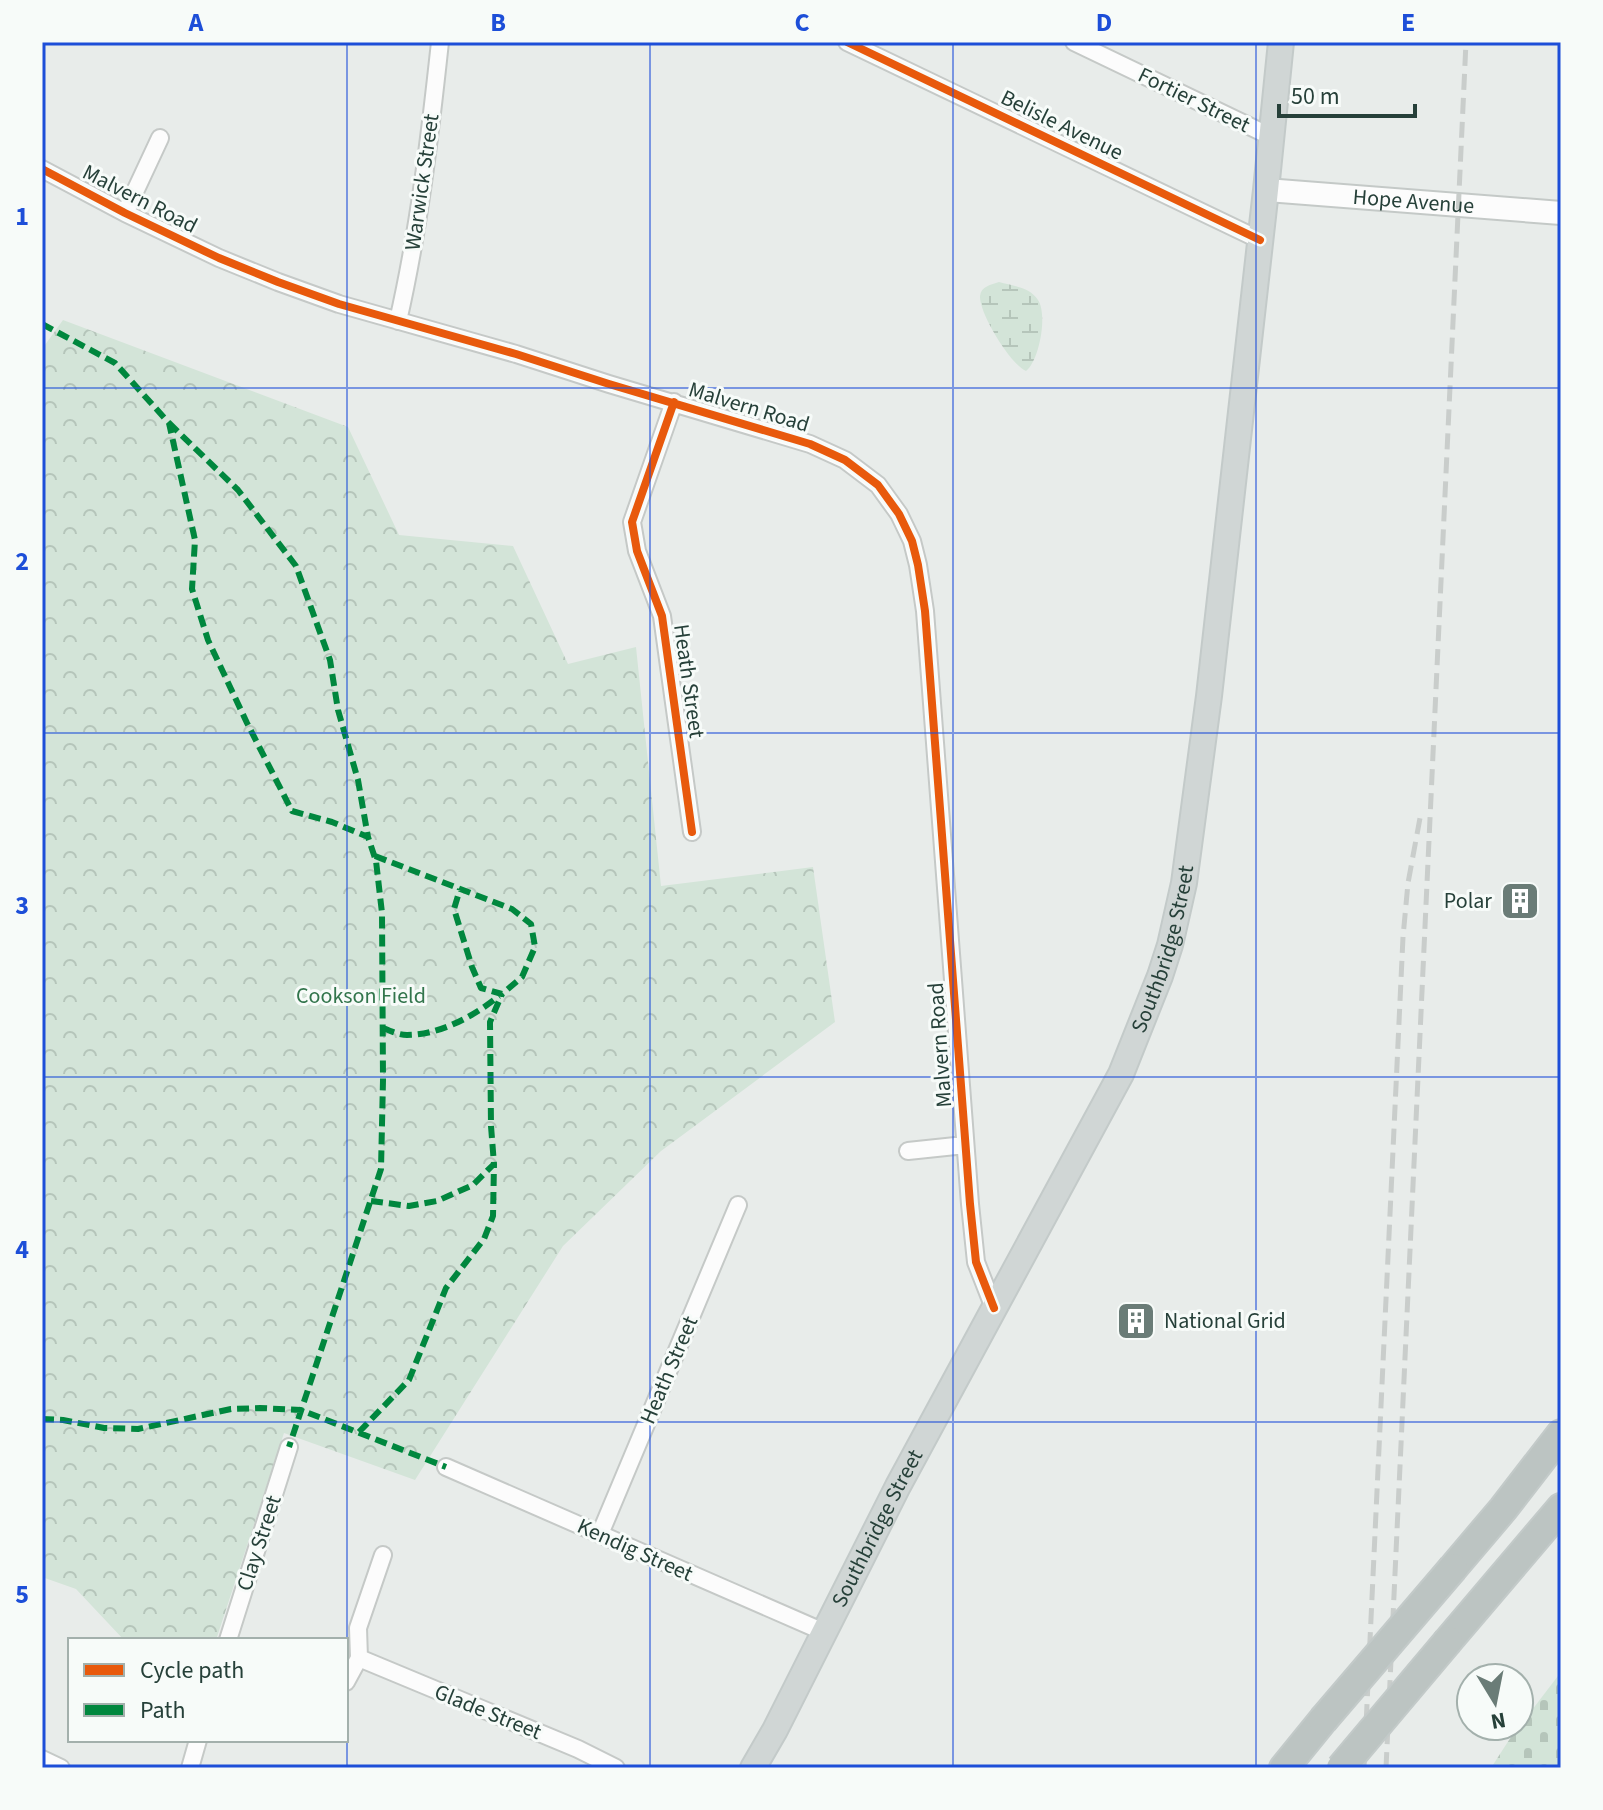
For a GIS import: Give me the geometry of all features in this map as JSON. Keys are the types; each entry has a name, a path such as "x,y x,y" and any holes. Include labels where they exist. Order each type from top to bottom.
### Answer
{"highway":[{"path":"1284,1768 1503,1509 1561,1434"},
{"path":"1341,1768 1561,1508"}],"main road":[{"name":"Southbridge Street","path":"753,1768 898,1486 1121,1074 1160,976 1178,913 1186,870 1209,696 1281,42"},
{"name":"Hope Avenue","path":"1266,190 1561,213"},
{"path":"766,1768 775,1730"}],"street":[{"name":"Warwick Street","path":"398,321 417,220 440,42"},
{"name":"Belisle Avenue","path":"847,42 1260,240"},
{"name":"Fortier Street","path":"1074,42 1272,137"},
{"path":"125,213 160,138"},
{"name":"Malvern Road","path":"42,169 125,213 247,271 339,304 516,354 810,444 845,460 878,485 899,514 912,541 919,566 976,1262 994,1308"},
{"name":"Heath Street","path":"674,402 632,522 637,551 662,616 692,832"},
{"path":"908,1151 965,1145"},
{"name":"Heath Street","path":"600,1534 738,1205"},
{"name":"Clay Street","path":"229,1638 289,1447"},
{"name":"Kendig Street","path":"446,1467 824,1632"},
{"path":"348,1678 359,1658 358,1628 383,1555"},
{"name":"Glade Street","path":"359,1658 578,1749 616,1768"},
{"path":"190,1768 197,1742"},
{"path":"42,1759 61,1768"}],"green space":[{"path":"999,282 1030,292 1041,307 1038,348 1026,371 1004,349 981,304 982,290"},
{"name":"Cookson Field","path":"63,320 348,427 399,535 513,546 568,664 636,647 661,886 813,867 835,1022 661,1151 563,1246 415,1480 284,1433 217,1638 122,1638 76,1589 42,1577 42,349"},
{"path":"1561,1672 1561,1768 1491,1768 1508,1742 1535,1742 1535,1706"}],"railway":[{"path":"1386,1768 1466,42"},
{"path":"1364,1768 1403,937 1408,883 1420,818"}],"marked path":[{"path":"42,324 115,363 169,423 195,540 192,589 208,640 247,723 292,811 332,822 368,837 376,861 382,913 381,1169 289,1447"},
{"path":"169,423 238,490 296,566 330,660 338,710 358,780 368,837"},
{"path":"375,856 512,909 531,924 535,947 522,977 502,994 481,988 472,967 454,909 460,889"},
{"path":"371,1201 409,1206 437,1201 473,1185 494,1164 490,1022 502,994"},
{"path":"383,1028 404,1035 432,1032 468,1017 499,996"},
{"path":"359,1432 409,1380 446,1288 484,1239 493,1216 494,1164"},
{"path":"42,1419 104,1428 138,1429 231,1409 301,1410 446,1467"}],"cycle path":[{"path":"847,42 1260,240"},
{"path":"42,169 125,213 278,282 339,304 516,354 810,444 845,460 878,485 899,514 912,541 925,611 970,1204 976,1262 994,1308"},
{"path":"674,402 632,522 637,551 662,616 692,832"}],"place":[{"name":"Polar","path":"1520,901"},
{"name":"National Grid","path":"1136,1321"}]}
